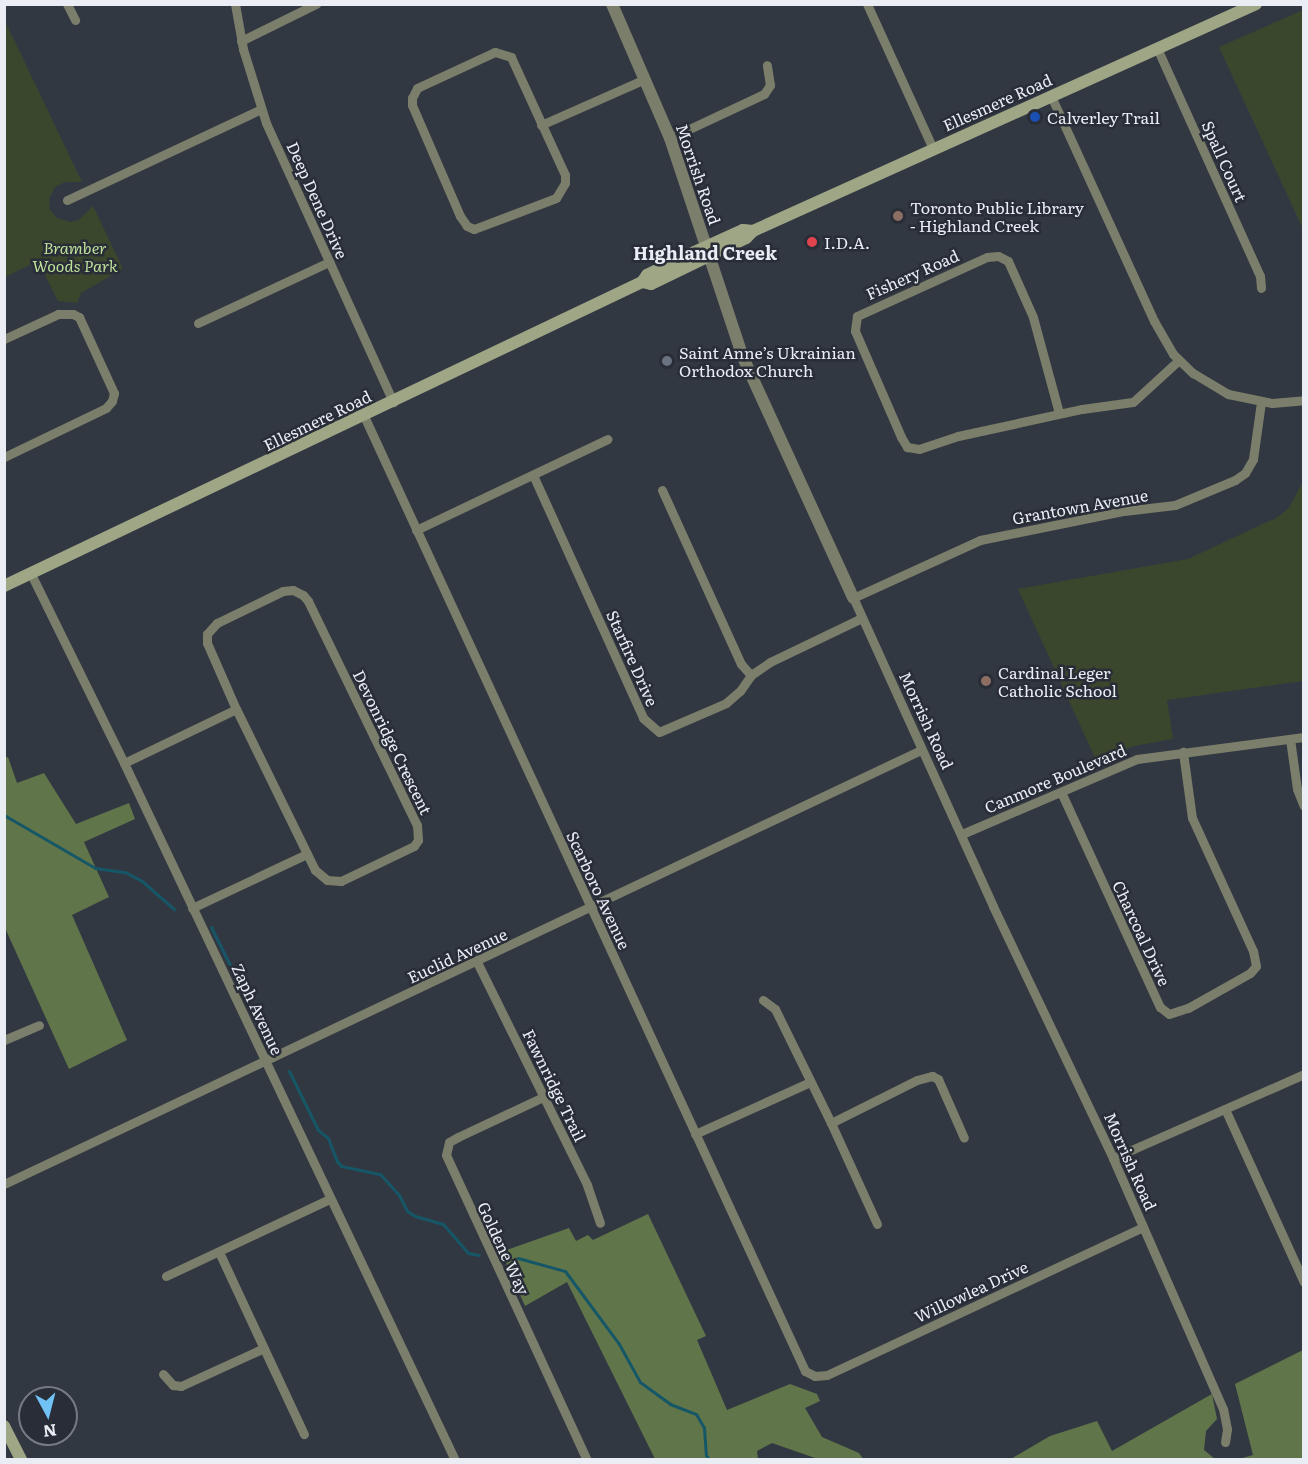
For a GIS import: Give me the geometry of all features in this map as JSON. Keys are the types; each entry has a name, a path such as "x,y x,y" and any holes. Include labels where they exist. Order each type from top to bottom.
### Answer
{"main road":[{"name":"Ellesmere Road","path":"4,586 642,282 647,275 708,251 743,230 753,231 1256,4"},
{"path":"4,1426 21,1460"},
{"path":"4,1432 12,1460"}],"street":[{"path":"67,4 75,20"},
{"name":"Deep Dene Drive","path":"235,4 241,42 261,109 393,402"},
{"path":"241,42 316,4"},
{"name":"Morrish Road","path":"612,4 670,138 742,355 921,750 1113,1158 1223,1409 1227,1430 1225,1442"},
{"path":"867,4 933,149"},
{"name":"Spall Court","path":"1157,48 1260,276 1261,288"},
{"path":"495,52 511,57 541,125 565,175 560,195 482,229 474,230 467,226 460,216 412,105 412,98 417,88 495,52"},
{"path":"670,138 764,94 770,85 767,65"},
{"path":"541,125 645,79"},
{"path":"1051,96 1154,321 1167,345 1179,360 1219,389 1261,402 1304,400"},
{"path":"67,200 261,109"},
{"name":"Fishery Road","path":"1059,413 1034,317 1008,261 998,256 987,257 857,316 855,331 907,447 919,450 958,436 1059,413 1133,402 1179,360"},
{"path":"198,323 329,262"},
{"path":"4,339 57,314 73,314 79,317 114,393 112,401 106,408 4,458"},
{"name":"Grantown Avenue","path":"853,598 980,540 1124,512 1174,505 1235,480 1245,473 1253,459 1261,402"},
{"name":"Scarboro Avenue","path":"364,416 802,1366 810,1375"},
{"path":"416,530 608,439"},
{"name":"Starfire Drive","path":"533,475 643,717 660,732 716,708 740,691 751,675 770,662 862,618"},
{"path":"662,490 741,664 751,675"},
{"name":"Zaph Avenue","path":"31,574 124,763 455,1460"},
{"name":"Devonridge Crescent","path":"293,590 303,595 403,793 417,825 418,840 414,846 341,880 332,882 320,876 236,709 207,643 211,628 217,622 283,591 293,590"},
{"path":"124,763 236,709"},
{"name":"Canmore Boulevard","path":"962,834 1122,764 1183,752 1304,737"},
{"path":"1290,739 1297,789 1304,806"},
{"name":"Euclid Avenue","path":"4,1184 921,750"},
{"name":"Charcoal Drive","path":"1061,792 1160,1007 1169,1014 1188,1008 1250,973 1256,966 1253,951 1192,818 1183,752"},
{"path":"192,908 307,854"},
{"name":"Fawnridge Trail","path":"477,962 587,1185 600,1223"},
{"path":"763,1000 775,1009 831,1123 876,1224"},
{"path":"4,1040 39,1025"},
{"path":"1113,1158 1304,1074"},
{"path":"831,1123 917,1080 932,1076 938,1079 964,1138"},
{"path":"695,1134 810,1082"},
{"name":"Goldene Way","path":"543,1097 449,1142 446,1155 587,1460"},
{"path":"1225,1109 1304,1282"},
{"path":"166,1276 330,1199"},
{"name":"Willowlea Drive","path":"810,1375 827,1375 1143,1227"},
{"path":"219,1252 304,1434"},
{"path":"163,1374 173,1385 181,1386 264,1348"}],"green space":[{"path":"1303,10 1303,229 1219,47"},
{"name":"Bramber Woods Park","path":"4,19 82,182 65,182 55,187 49,199 50,210 57,218 70,222 79,220 93,206 123,269 81,293 77,303 58,301 38,261 5,277"},
{"path":"1303,482 1303,681 1167,700 1173,739 1134,746 1096,760 1018,589 1188,559 1276,518 1288,509"},
{"path":"8,757 17,783 44,773 76,824 129,803 135,819 84,842 109,897 72,915 127,1040 69,1069 5,928 4,758"},
{"path":"648,1214 706,1336 697,1340 727,1410 790,1384 817,1394 820,1401 805,1408 822,1437 859,1453 863,1459 818,1459 772,1443 757,1451 758,1459 655,1459 567,1282 525,1306 501,1252 569,1228 576,1241 588,1235 593,1240"},
{"path":"1303,1350 1303,1459 1239,1459 1253,1455 1235,1384"},
{"path":"1212,1394 1217,1419 1206,1431 1204,1450 1215,1459 1009,1460 1050,1436 1097,1421 1112,1451"}],"waterway":[{"path":"4,815 95,868 125,872 142,881 174,909"},
{"path":"211,927 254,1013 274,1038"},
{"path":"289,1071 318,1130 328,1138 341,1166 380,1174 399,1195 407,1211 415,1216 443,1224 468,1253 479,1255"},
{"path":"518,1258 565,1271 619,1344 640,1382 670,1404 696,1414 704,1428 706,1455 709,1460"}],"place":[{"name":"Calverley Trail","path":"1035,117"},
{"name":"Toronto Public Library - Highland Creek","path":"898,216"},
{"name":"I.D.A.","path":"812,242"},
{"name":"Saint Anne’s Ukrainian Orthodox Church","path":"667,361"},
{"name":"Cardinal Leger Catholic School","path":"986,681"}],"district":[{"name":"Highland Creek","path":"705,253"}]}
